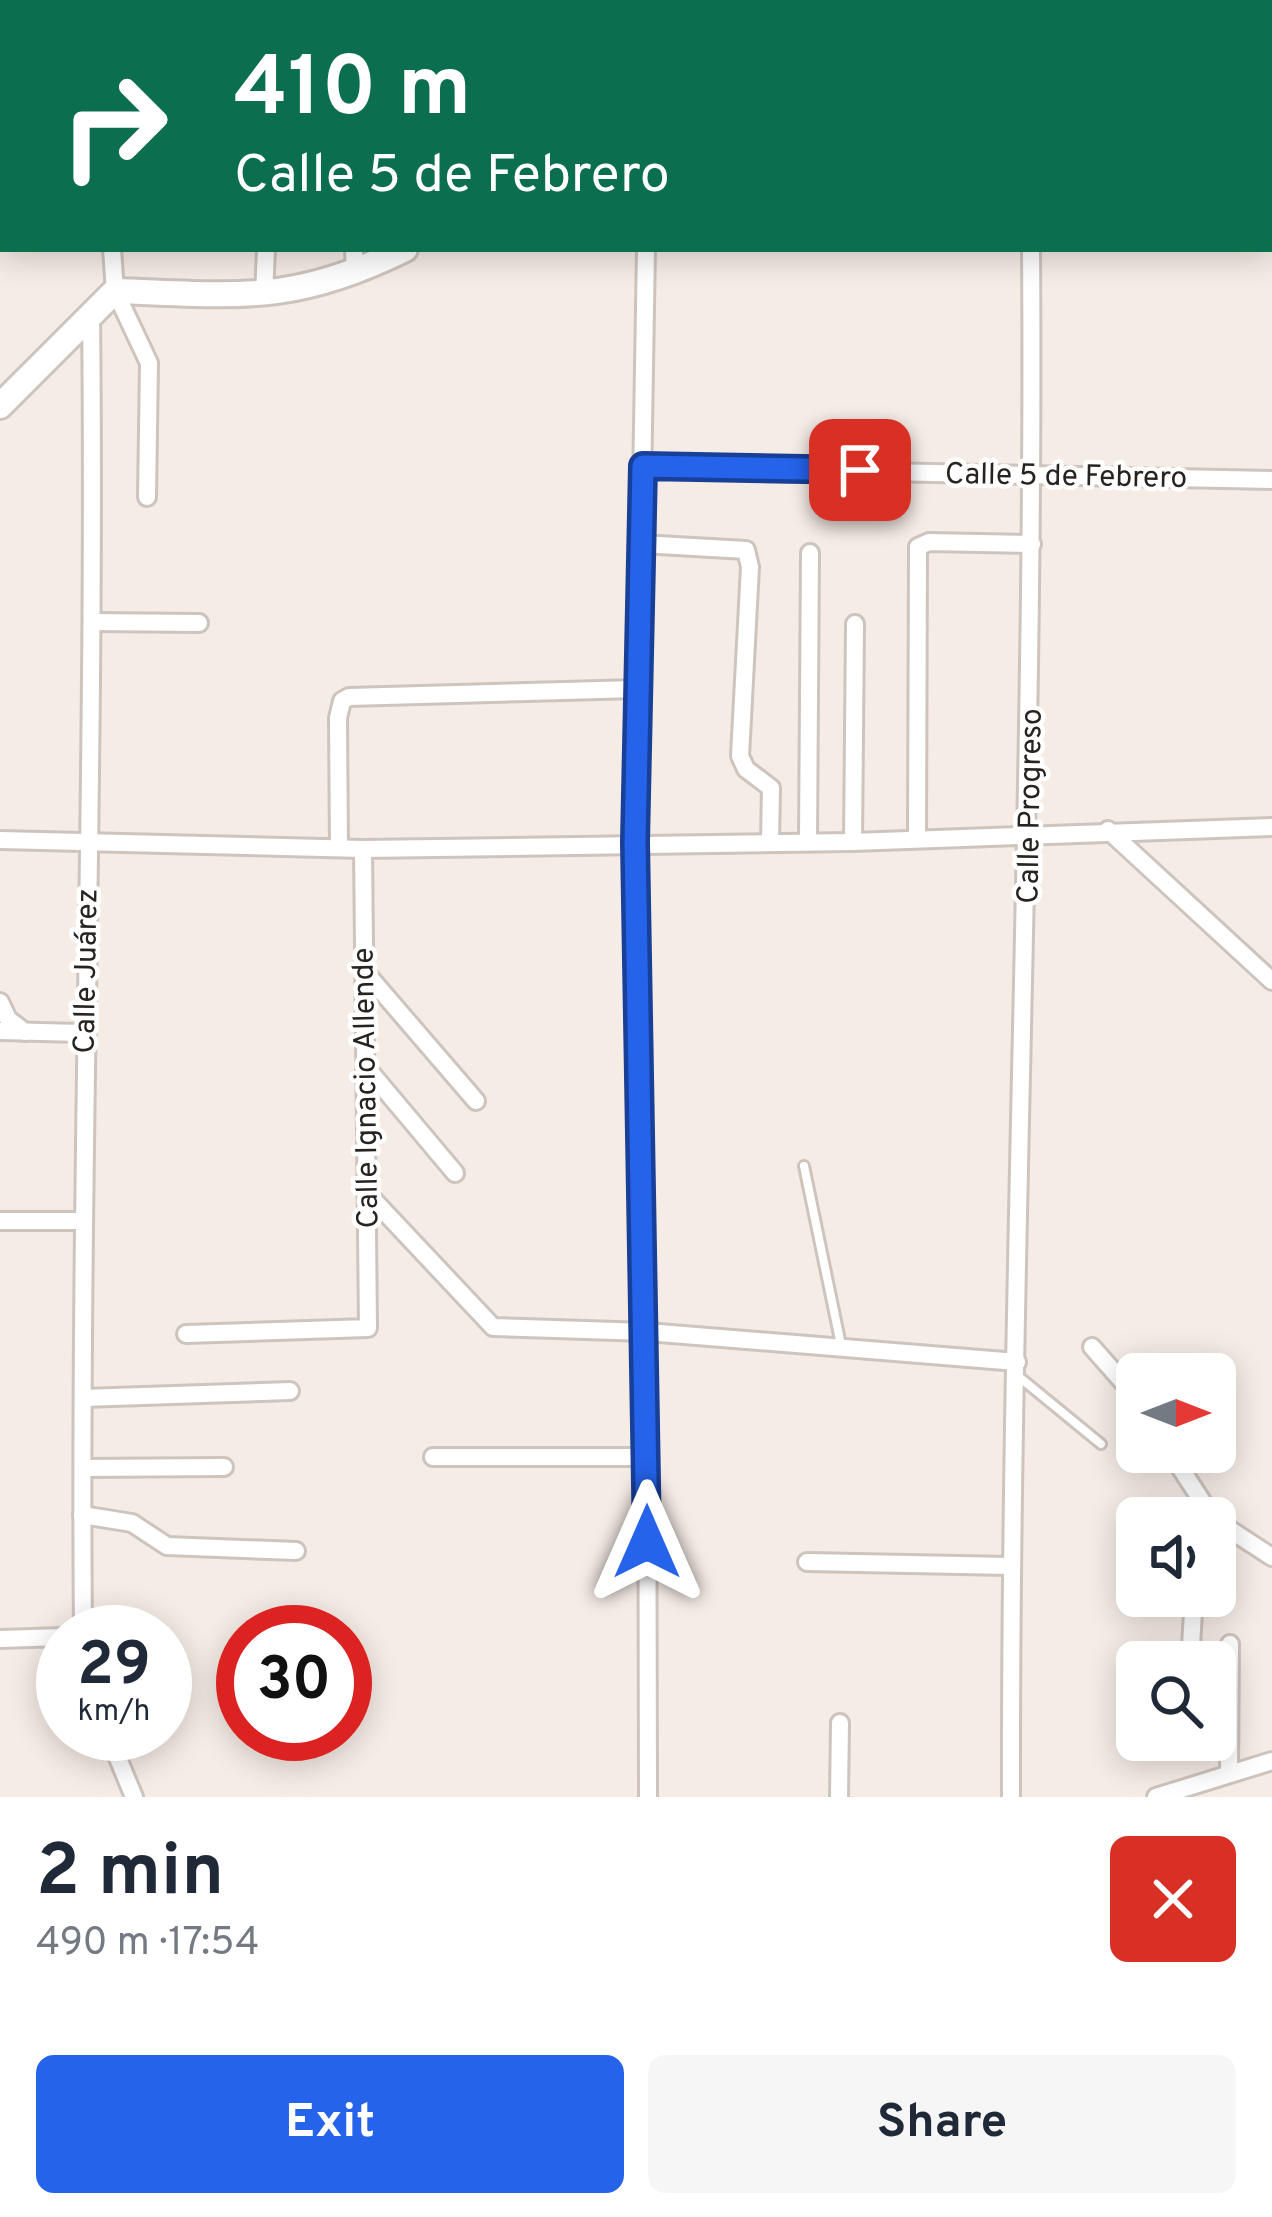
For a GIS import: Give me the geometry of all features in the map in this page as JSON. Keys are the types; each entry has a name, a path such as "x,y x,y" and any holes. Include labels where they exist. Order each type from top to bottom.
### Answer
{"main road":[{"path":"0,406 115,291 265,295 302,290 355,261 392,252"}],"street":[{"path":"112,252 115,291 148,355 147,497"},
{"path":"265,295 266,252"},
{"path":"646,252 635,842 647,1332 648,1797"},
{"name":"Calle Progreso","path":"1011,1797 1010,1566 1029,835 1031,252"},
{"name":"Calle Juárez","path":"83,1605 82,1034 94,622 92,310"},
{"name":"Calle 5 de Febrero","path":"643,466 1272,480"},
{"path":"917,839 918,547 928,542 1032,544"},
{"path":"641,544 739,546 749,557 740,756 746,769 771,788 770,842"},
{"path":"808,841 810,554"},
{"path":"94,622 199,622"},
{"path":"853,842 855,624"},
{"path":"339,848 338,718 342,701 349,697 637,689"},
{"path":"0,840 88,838 363,849 853,842 1272,827"},
{"path":"1108,830 1272,981"},
{"name":"Calle Ignacio Allende","path":"186,1334 368,1328 363,849"},
{"path":"364,971 476,1101"},
{"path":"0,1002 8,1019 25,1033"},
{"path":"0,1031 82,1034"},
{"path":"366,1067 455,1173"},
{"path":"365,1192 493,1327 647,1332 1017,1369"},
{"path":"0,1221 83,1221"},
{"path":"1092,1347 1116,1374"},
{"path":"83,1398 290,1391"},
{"path":"433,1457 647,1457"},
{"path":"83,1468 224,1467"},
{"path":"82,1515 132,1523 167,1546 296,1551"},
{"path":"1236,1534 1272,1557"},
{"path":"807,1562 1010,1566"},
{"path":"0,1639 36,1638"},
{"path":"839,1797 840,1724"},
{"path":"119,1761 134,1797"},
{"path":"1227,1761 1228,1773"},
{"path":"1156,1797 1272,1761"}],"lane":[{"path":"804,1166 841,1348"},
{"path":"1017,1369 1101,1444"}],"route":[{"path":"647,1542 635,842 643,466 860,470"}]}
